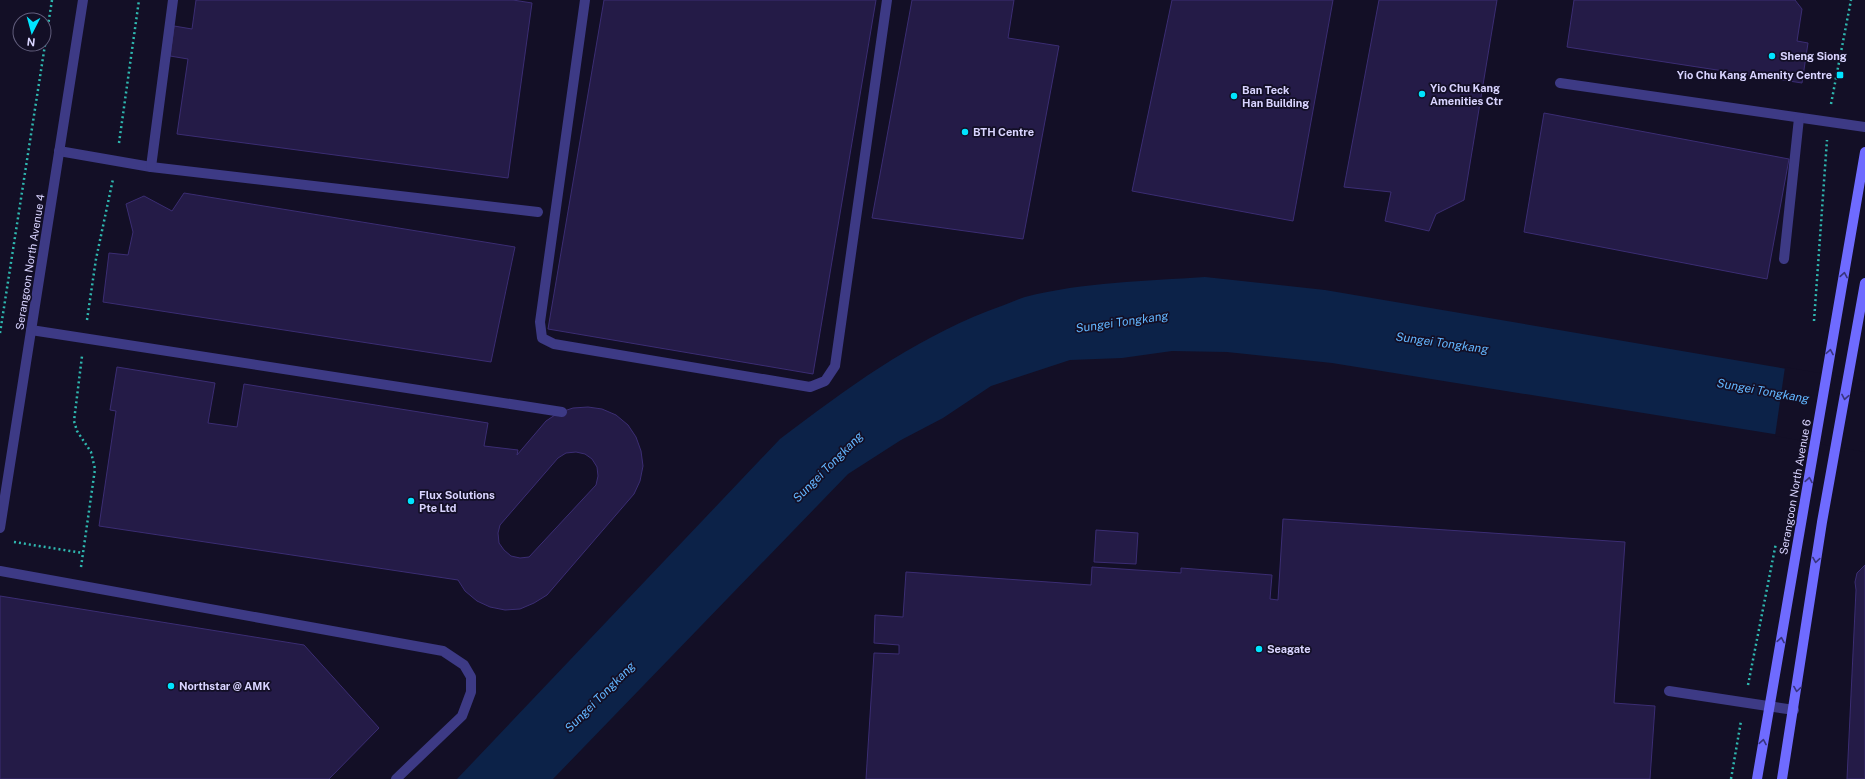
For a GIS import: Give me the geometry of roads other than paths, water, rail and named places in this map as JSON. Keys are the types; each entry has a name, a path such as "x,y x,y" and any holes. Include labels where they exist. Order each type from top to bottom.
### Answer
{"street":[{"name":"Serangoon North Avenue 4","path":"0,528 83,0"},
{"path":"151,167 173,0"},
{"path":"585,0 540,322 542,338 554,344 810,387 825,381 835,366 887,0"},
{"path":"1560,83 1865,127"},
{"path":"1784,259 1799,118"},
{"path":"59,152 151,167 538,212"},
{"name":"Serangoon North Avenue 6","path":"1757,779 1865,152"},
{"path":"1782,779 1794,710 1822,522 1865,283"},
{"path":"31,330 562,412"},
{"path":"0,571 443,651 464,665 471,677 471,692 462,716 396,779"},
{"path":"1669,691 1794,710"}],"water":[{"name":"Sungei Tongkang","path":"1205,277 1325,290 1793,370 1787,436 1332,363 1227,352 1172,351 1122,358 1070,360 991,386 943,418 901,440 848,474 553,779 457,779 780,439 855,384 932,337 960,323 1025,297 1092,285"}],"place":[{"name":"Sheng Siong","path":"1772,56"},
{"name":"Yio Chu Kang Amenity Centre","path":"1840,75"},
{"name":"Yio Chu Kang Amenities Ctr","path":"1422,94"},
{"name":"Ban Teck Han Building","path":"1234,96"},
{"name":"BTH Centre","path":"965,132"},
{"name":"Flux Solutions Pte Ltd","path":"411,501"},
{"name":"Seagate","path":"1259,649"},
{"name":"Northstar @ AMK","path":"171,686"}]}
